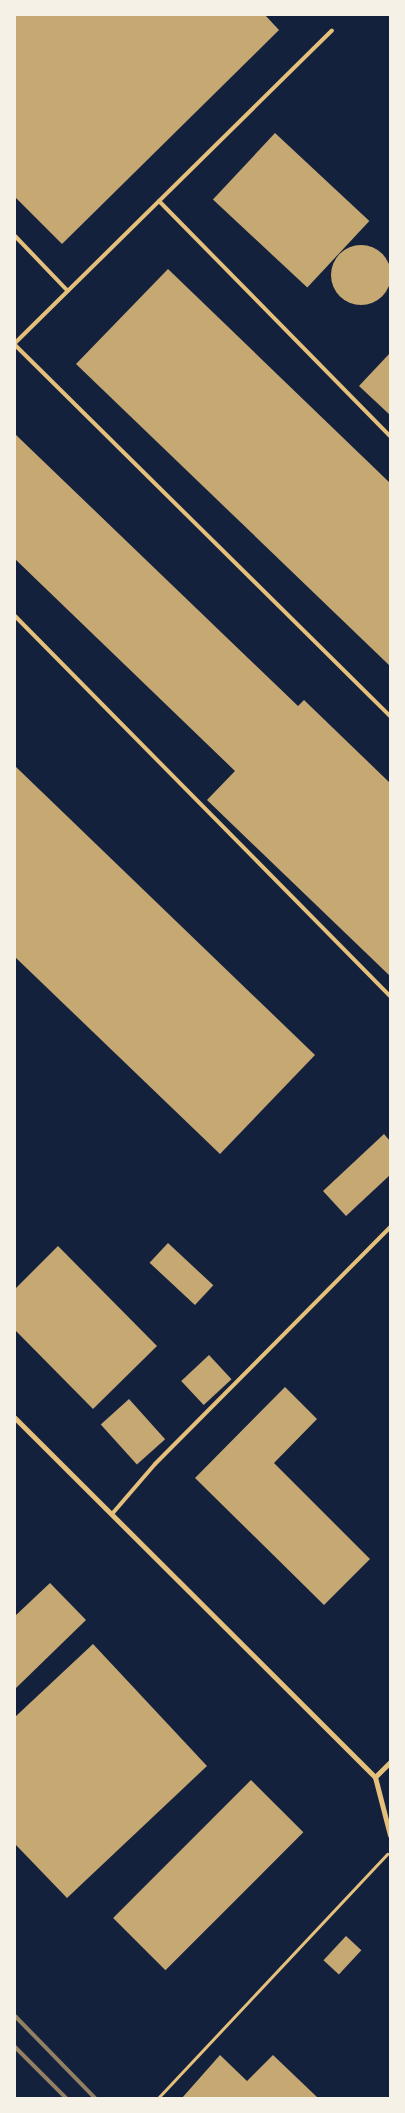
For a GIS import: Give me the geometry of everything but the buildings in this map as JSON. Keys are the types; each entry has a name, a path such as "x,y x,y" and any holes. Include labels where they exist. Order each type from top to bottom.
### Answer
{"street":[{"path":"15,1418 375,1777 390,1835"},
{"path":"375,1777 390,1762"}],"lane":[{"path":"332,30 15,344 390,716"},
{"path":"159,201 390,436"},
{"path":"15,236 68,291"},
{"path":"15,616 390,996"},
{"path":"112,1514 155,1464 390,1227"}],"path":[{"path":"158,2098 390,1850"}],"railway":[{"path":"15,2016 95,2098"},
{"path":"15,2047 66,2098"}]}
